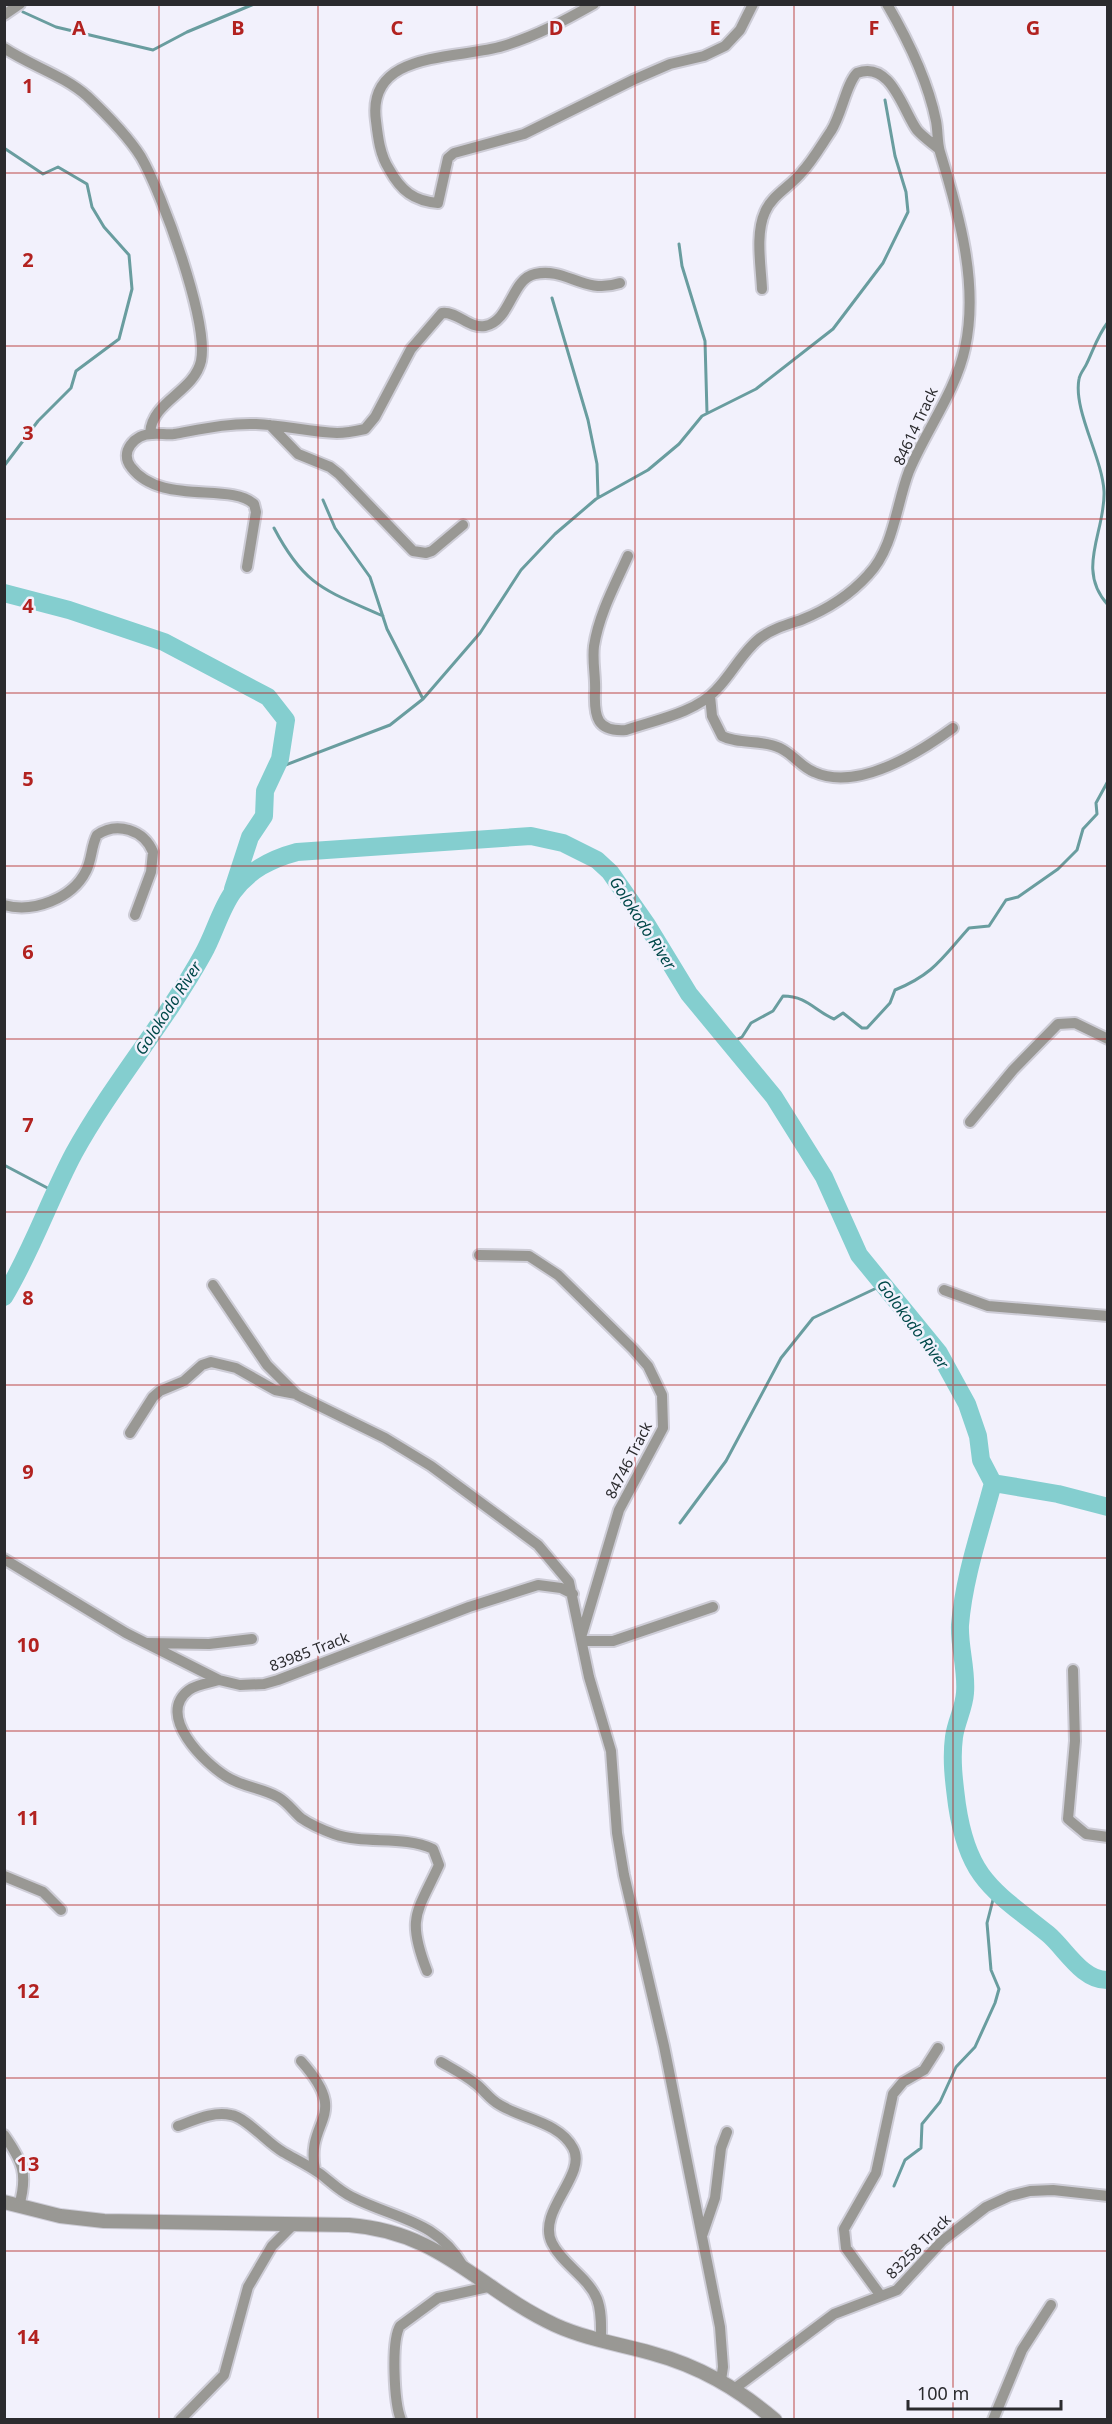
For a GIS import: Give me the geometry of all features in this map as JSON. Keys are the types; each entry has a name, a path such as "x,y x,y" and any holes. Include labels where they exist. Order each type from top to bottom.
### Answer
{"street":[{"path":"4,15 20,4"},
{"path":"594,4 534,36 472,54 424,60 405,67 382,82 374,108 379,144 386,164 403,190 422,202 438,203 448,158 454,153 524,134 633,80 670,64 704,56 725,46 740,30 753,4"},
{"name":"84614 Track","path":"628,556 604,609 594,646 593,708 597,718 610,730 626,730 684,710 710,696 754,643 771,631 803,619 841,599 868,575 887,545 901,491 918,450 957,374 968,337 971,297 957,216 939,149 936,122 926,86 902,29 887,4"},
{"path":"4,48 64,79 86,96 115,126 140,155 178,244 192,294 201,358 195,375 154,416 150,433"},
{"path":"762,289 761,231 764,214 775,198 803,171 832,130 845,102 851,81 857,73 872,72 889,83 898,92 918,131 939,149"},
{"path":"247,567 256,513 254,504 239,497 159,487 142,478 128,464 126,452 133,442 150,433 174,434 216,426 270,425 337,433 364,429 375,417 411,349 440,314 447,312 479,326 490,324 512,300 522,283 535,274 552,274 599,289 620,283"},
{"path":"270,425 298,454 330,467 339,474 413,550 426,553 432,551 463,525"},
{"path":"710,696 712,716 722,736 781,748 807,769 826,776 868,773 893,764 919,753 953,728"},
{"path":"4,905 34,908 73,888 88,869 97,835 123,828 138,833 153,852 151,872 135,915"},
{"path":"970,1122 1013,1070 1058,1024 1075,1023 1107,1039"},
{"name":"84746 Track","path":"479,1255 529,1257 558,1275 648,1366 662,1395 663,1428 619,1510 582,1638"},
{"path":"213,1285 267,1365 297,1395"},
{"path":"944,1290 988,1306 1107,1316"},
{"path":"130,1433 145,1407 160,1391 184,1382 202,1365 211,1362 236,1368 275,1390 297,1395 385,1438 431,1466 538,1545 569,1582 589,1677 612,1752 617,1833 623,1867 664,2046 720,2327 723,2367 720,2380"},
{"name":"83985 Track","path":"4,1559 146,1643 219,1680 232,1684 264,1684 538,1585 561,1588 573,1594"},
{"path":"582,1638 613,1641 713,1606"},
{"path":"146,1643 209,1644 252,1639"},
{"path":"1073,1670 1075,1741 1068,1819 1086,1834 1107,1837"},
{"path":"219,1680 188,1691 181,1698 179,1707 180,1725 190,1746 207,1764 242,1785 279,1797 302,1818 321,1829 361,1840 410,1843 433,1850 439,1865 422,1894 416,1917 415,1935 427,1971"},
{"path":"4,1876 43,1892 61,1910"},
{"path":"881,2296 846,2248 844,2229 876,2173 893,2094 903,2082 924,2070 938,2048"},
{"path":"301,2061 319,2085 326,2101 324,2119 313,2150 315,2170"},
{"path":"441,2062 476,2084 497,2104 558,2132 575,2150 576,2159 550,2220 549,2234 552,2244 590,2287 597,2300 601,2340"},
{"path":"178,2126 203,2117 231,2115 238,2117 272,2146 315,2170 351,2197 416,2222 439,2236 454,2249 462,2266"},
{"path":"702,2237 715,2198 721,2148 727,2132"},
{"path":"4,2135 24,2170 25,2180 19,2206"},
{"name":"83258 Track","path":"734,2389 834,2314 881,2296 905,2283 942,2241 962,2223 994,2203 1010,2196 1053,2190 1107,2196"},
{"path":"4,2202 60,2216 104,2221 358,2226 411,2237 462,2266 552,2324 685,2364 720,2380 774,2420"},
{"path":"180,2420 224,2375 248,2287 272,2246 294,2224"},
{"path":"401,2420 397,2407 396,2348 400,2326 438,2298 492,2286"},
{"path":"993,2420 1017,2360 1051,2305"}],"waterway":[{"path":"23,12 56,27 153,50 187,32 254,4"},
{"path":"275,769 390,725 423,699 480,633 521,570 555,534 596,499 648,470 679,444 702,416 756,389 833,329 883,263 908,212 906,192 895,156 885,100"},
{"path":"4,148 43,174 58,167 87,184 92,207 104,227 129,255 132,289 119,339 76,371 71,388 38,421 4,466"},
{"path":"679,244 682,266 705,341 707,413"},
{"path":"552,298 588,420 597,464 598,497"},
{"path":"1108,322 1080,375 1078,391 1104,491 1093,564 1098,591 1108,605"},
{"path":"323,500 335,528 370,577 387,629 423,699"},
{"path":"274,528 296,563 318,584 346,600 383,616"},
{"path":"4,593 69,610 164,642 268,697 286,720 280,759 265,791 264,816 250,837 233,889"},
{"path":"1108,671 1108,693"},
{"path":"729,1043 742,1037 751,1023 773,1011 783,996 805,1001 834,1019 843,1013 862,1028 867,1028 890,1003 895,990 928,971 944,957 969,928 989,926 1006,900 1018,897 1058,869 1077,850 1083,829 1097,814 1096,803 1108,781"},
{"name":"Golokodo River","path":"4,1297 74,1153 105,1102 188,980 207,947 228,899 246,877 278,858 297,852 531,836 563,843 597,860 610,872 647,925 689,994 774,1097 824,1177 859,1255 939,1353 967,1404 978,1436 981,1460 993,1483 1058,1494 1108,1507"},
{"path":"4,1165 57,1193"},
{"path":"680,1523 726,1461 781,1358 813,1318 883,1285"},
{"path":"993,1483 969,1571 960,1625 965,1693 954,1737 953,1763 962,1830 968,1850 986,1881 1012,1906 1048,1934 1082,1970 1099,1979 1108,1980"},
{"path":"894,2186 905,2160 921,2148 922,2124 940,2102 956,2067 975,2047 995,2003 999,1989 991,1970 987,1923 995,1892"}]}
